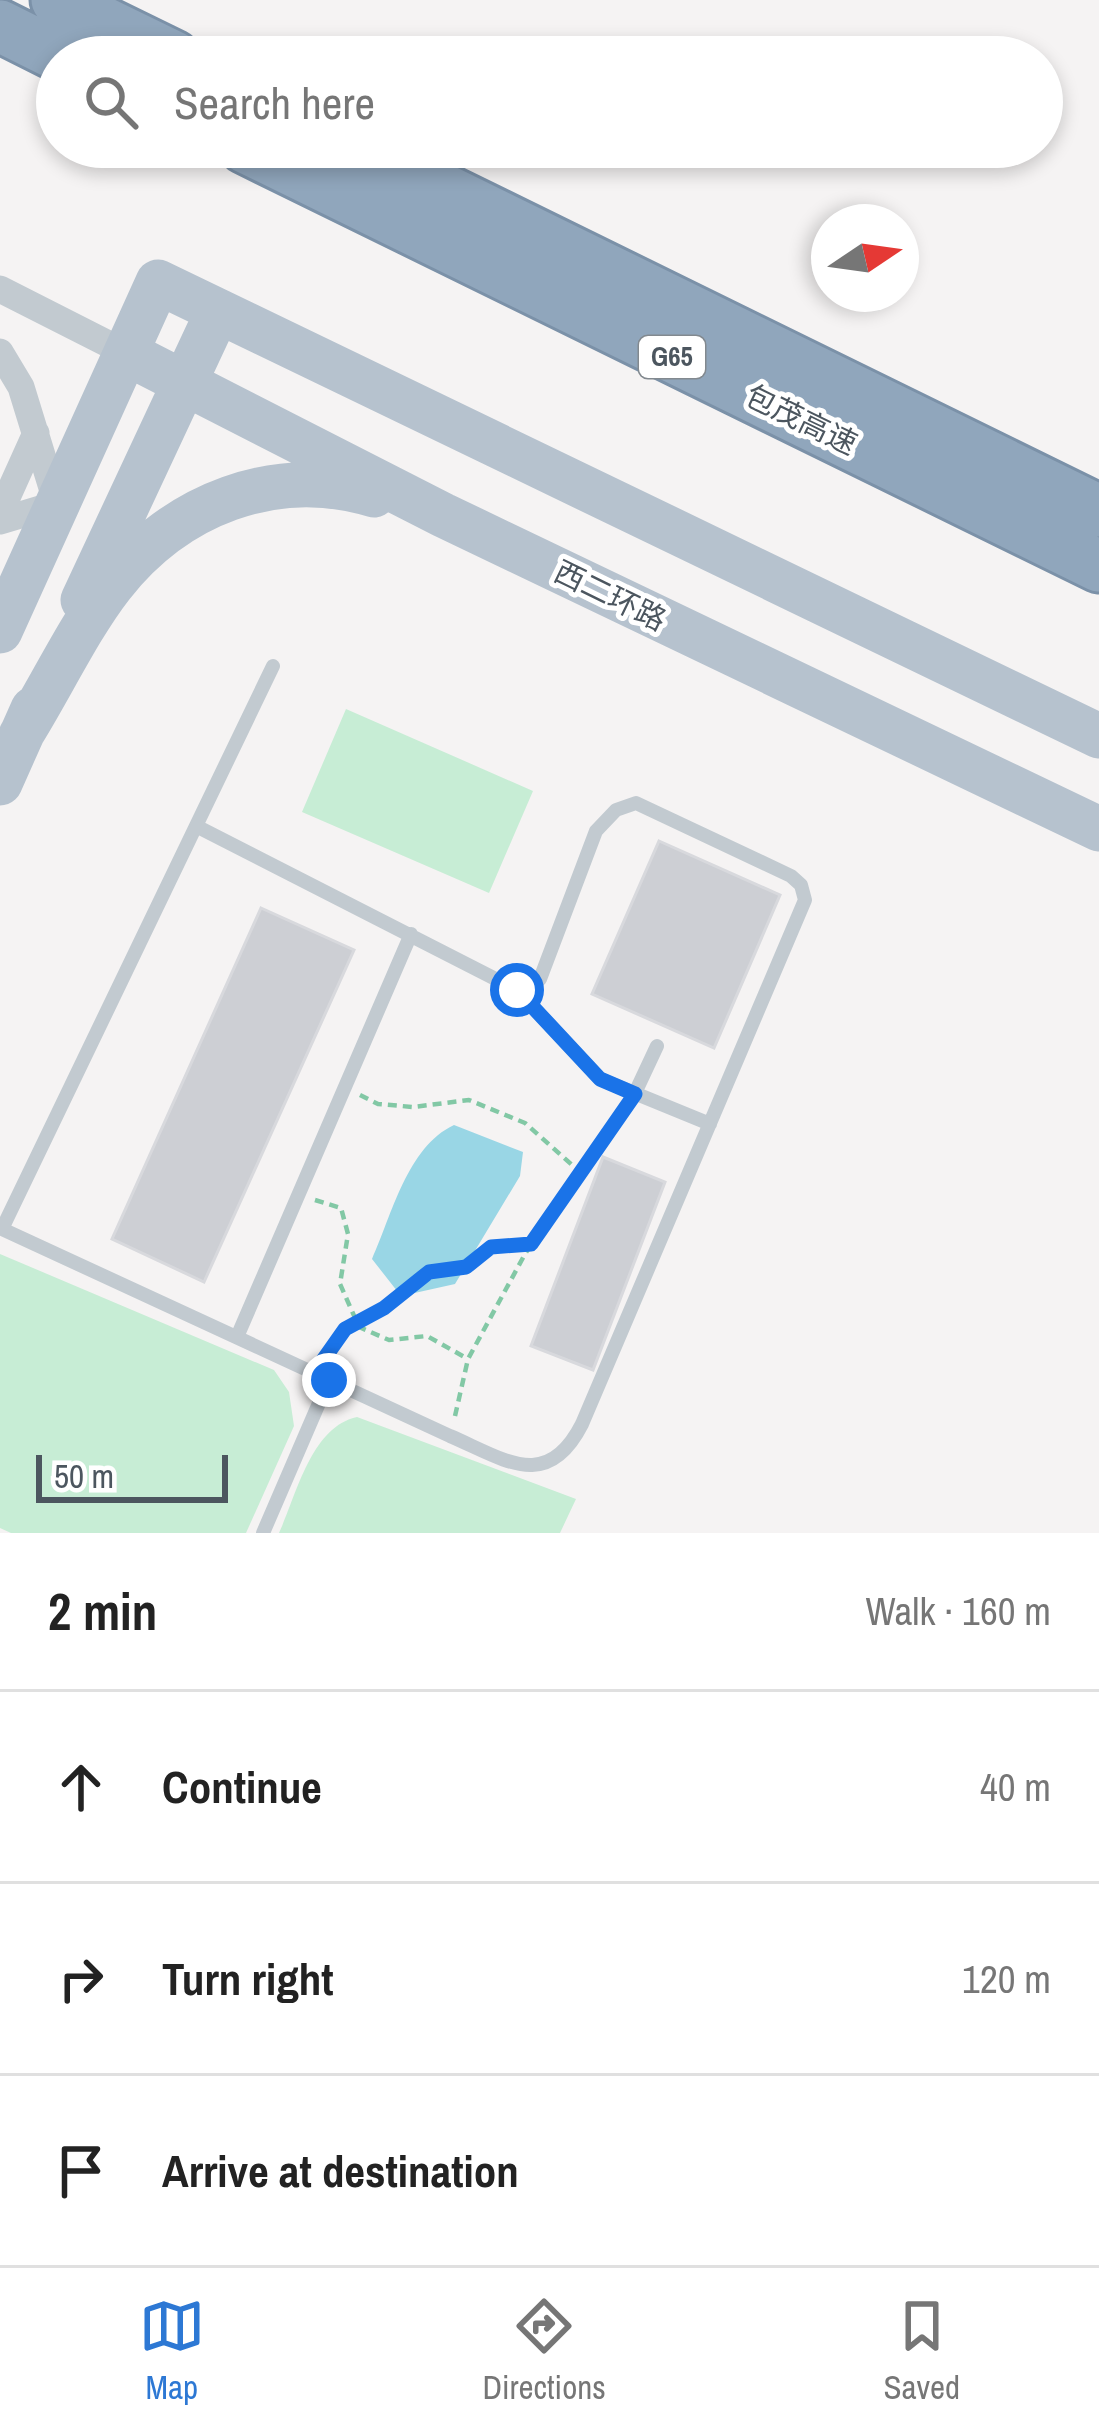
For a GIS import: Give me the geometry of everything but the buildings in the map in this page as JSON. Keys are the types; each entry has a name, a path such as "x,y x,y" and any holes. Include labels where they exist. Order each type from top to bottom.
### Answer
{"highway":[{"path":"57,0 130,36"},
{"path":"0,26 36,44"},
{"name":"包茂高速","path":"288,168 1099,566"},
{"name":"包茂高速","path":"400,168 1099,511"}],"main road":[{"path":"0,631 158,282 1099,736"},
{"path":"0,783 218,311"},
{"name":"西二环路","path":"126,352 442,515 1099,830"},
{"path":"22,735 112,586 181,522 214,502 252,490 311,484 355,490 442,515"}],"street":[{"path":"0,289 126,352"},
{"path":"0,352 21,387 57,504 0,517"},
{"path":"0,517 36,433"}],"lane":[{"path":"273,666 1,1228 450,1436 524,1467 550,1462 568,1447 582,1424 805,900 803,888 795,878 636,803 626,804 596,831 540,979 517,990"},
{"path":"196,826 517,990 600,1079 710,1124"},
{"path":"237,1337 411,934"},
{"path":"635,1094 657,1046"},
{"path":"262,1533 322,1377"}],"path":[{"path":"345,1087 378,1104 413,1107 469,1100 525,1123 580,1172"},
{"path":"450,1436 468,1359 531,1244 635,1094"},
{"path":"298,1195 341,1208 348,1234 340,1284 357,1322 389,1340 427,1336 468,1359"},
{"path":"322,1377 345,1329 384,1308 429,1272 466,1267 491,1247 531,1244"}],"green space":[{"path":"346,709 533,791 489,893 302,812"},
{"path":"0,1254 274,1370 289,1392 294,1426 246,1533 11,1533 0,1528"},
{"path":"357,1417 576,1499 560,1533 279,1533 317,1448 341,1423"}],"water":[{"path":"454,1125 523,1152 520,1176 455,1284 401,1296 372,1259 413,1165 438,1135"}],"route":[{"path":"329,1380 314,1373 345,1329 384,1308 429,1272 466,1267 491,1247 531,1244 635,1094 600,1079 517,990"}]}
